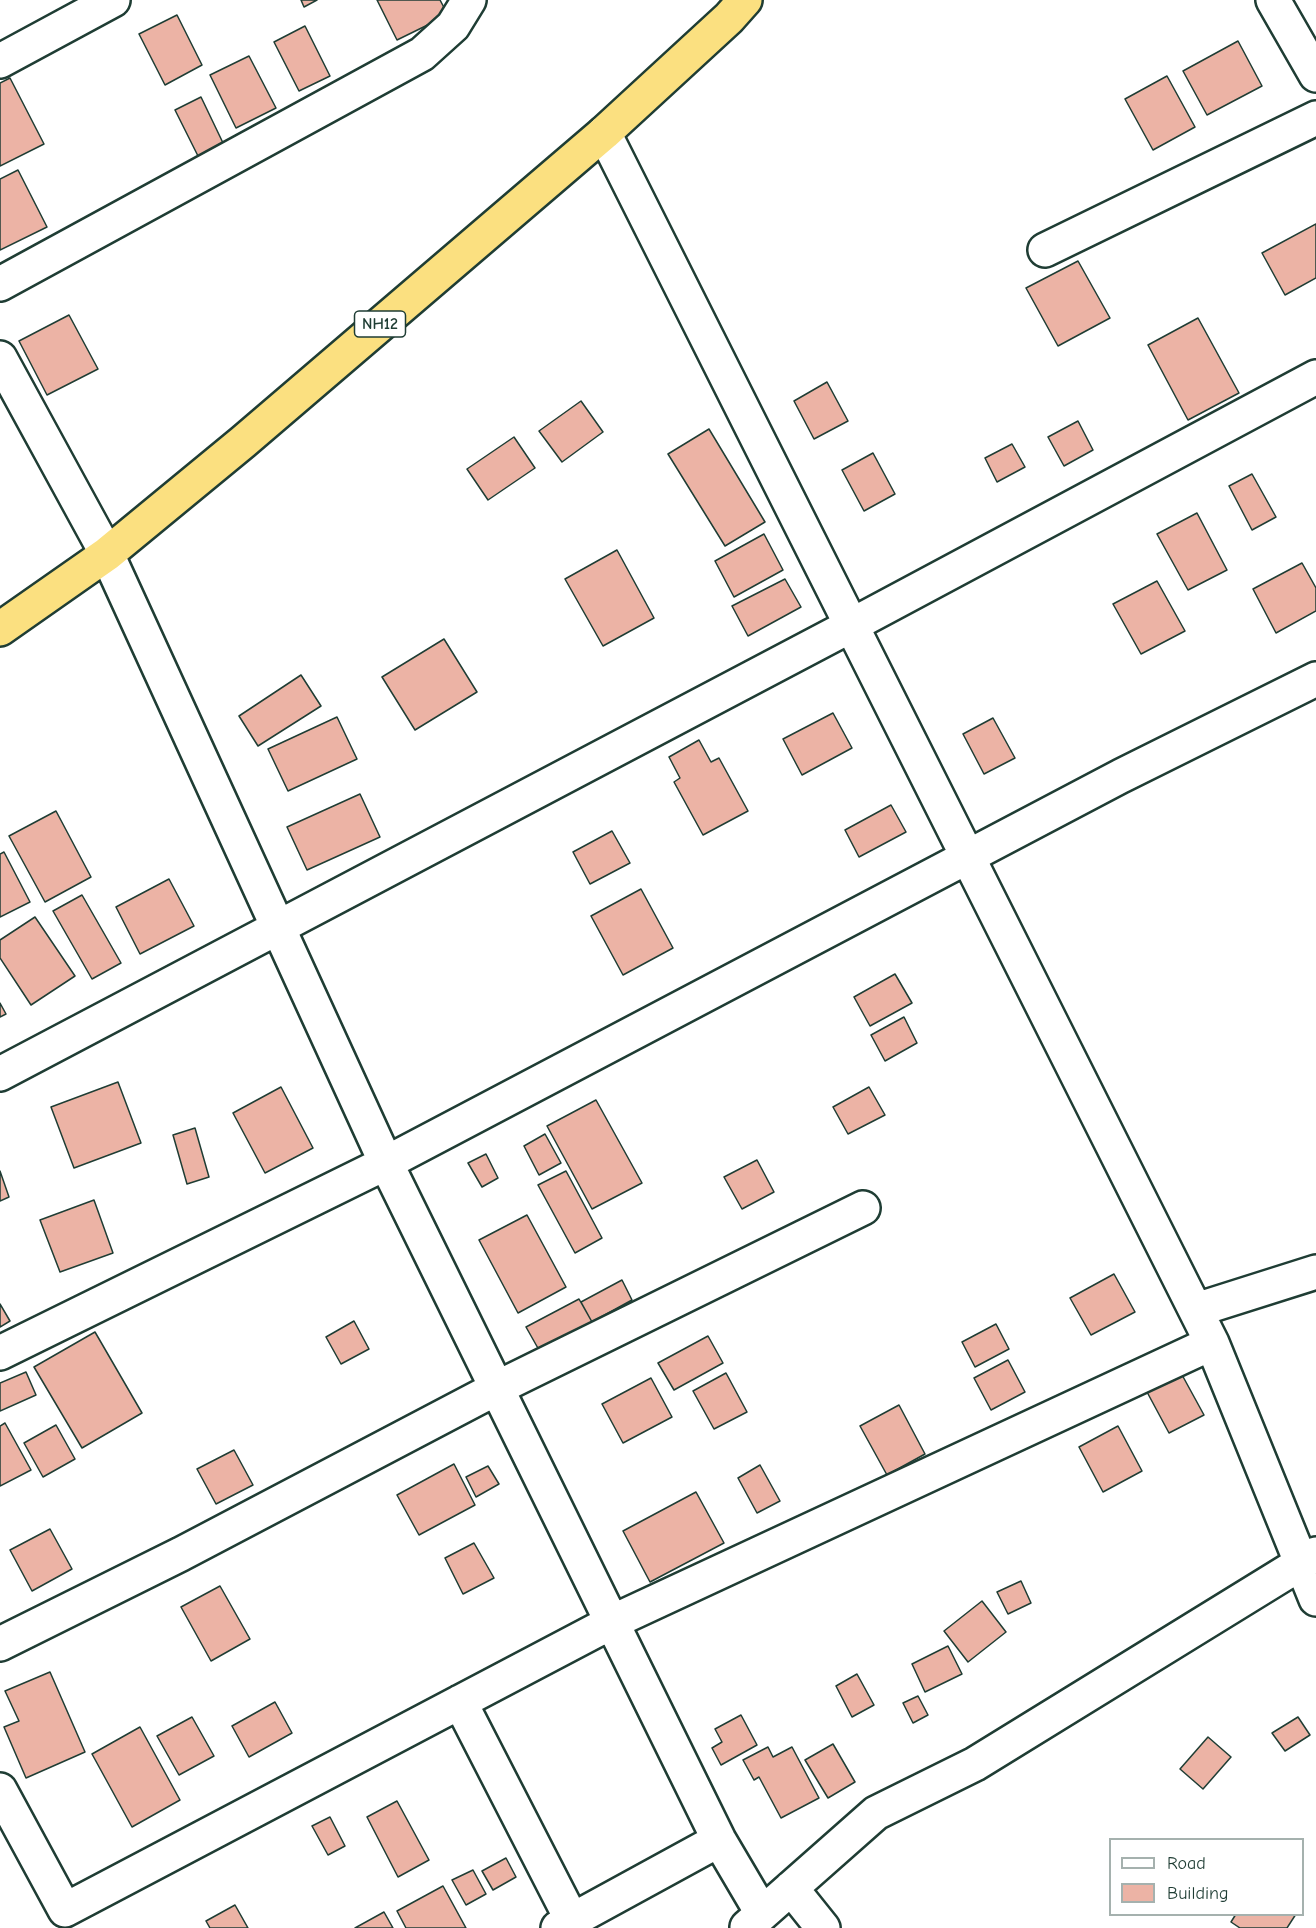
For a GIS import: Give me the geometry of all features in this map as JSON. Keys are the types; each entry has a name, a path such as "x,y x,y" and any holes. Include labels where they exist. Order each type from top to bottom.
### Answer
{"highway":[{"name":"NH12","path":"0,629 107,554 243,442 604,133 729,18 745,0"}],"street":[{"path":"0,61 113,0"},
{"path":"0,284 422,54 453,26 469,0"},
{"path":"1273,0 1316,75"},
{"path":"1045,250 1316,118"},
{"path":"604,133 1196,1310 1308,1558 1316,1599"},
{"path":"0,358 107,554 386,1163 719,1840 751,1924 876,1813 975,1764 1308,1558"},
{"path":"0,1074 852,625 1316,377"},
{"path":"0,1353 386,1163 1121,776 1316,679"},
{"path":"0,1644 181,1554 497,1388 863,1208"},
{"path":"1196,1310 1316,1272"},
{"path":"0,1790 71,1919 460,1702 612,1622 1212,1343"},
{"path":"460,1702 569,1925 719,1840"},
{"path":"791,1888 823,1928"}],"building":[{"path":"301,0 317,0 304,7"},
{"path":"377,0 440,0 448,15 397,40"},
{"path":"177,15 202,65 165,85 139,34"},
{"path":"305,26 330,76 299,91 274,42"},
{"path":"1238,41 1262,86 1207,115 1183,71"},
{"path":"249,56 276,108 236,128 210,75"},
{"path":"1167,76 1195,127 1153,150 1125,99"},
{"path":"10,78 44,144 0,166 0,83"},
{"path":"201,97 224,145 199,158 175,110"},
{"path":"18,170 47,227 0,250 0,179"},
{"path":"1316,224 1316,278 1285,295 1262,253"},
{"path":"1078,261 1110,318 1058,346 1026,288"},
{"path":"69,315 98,369 47,395 19,341"},
{"path":"1198,318 1239,393 1188,420 1148,345"},
{"path":"827,382 848,421 814,439 794,401"},
{"path":"581,401 603,432 562,462 539,431"},
{"path":"1078,421 1093,450 1064,466 1048,437"},
{"path":"709,429 765,522 725,546 668,454"},
{"path":"514,437 535,468 488,500 467,469"},
{"path":"1012,444 1025,467 997,482 985,458"},
{"path":"873,453 895,494 864,511 842,470"},
{"path":"1252,474 1276,517 1252,530 1229,486"},
{"path":"1197,513 1227,570 1188,590 1157,534"},
{"path":"764,534 783,570 734,597 715,561"},
{"path":"617,550 654,618 603,646 565,579"},
{"path":"1302,563 1316,588 1316,611 1276,633 1253,589"},
{"path":"785,579 801,607 748,636 732,606"},
{"path":"1157,581 1185,631 1141,654 1113,604"},
{"path":"444,639 477,692 415,730 382,677"},
{"path":"301,675 321,706 258,746 239,716"},
{"path":"833,713 852,748 802,775 783,739"},
{"path":"337,717 357,759 288,791 268,749"},
{"path":"993,718 1015,758 984,774 963,734"},
{"path":"699,740 711,762 719,758 748,811 703,835 674,782 680,778 669,757"},
{"path":"360,794 380,837 307,870 287,827"},
{"path":"891,805 906,832 859,857 845,830"},
{"path":"56,811 91,877 45,902 9,836"},
{"path":"612,831 630,863 590,884 573,852"},
{"path":"4,852 30,902 0,917 0,854"},
{"path":"169,879 194,926 140,954 116,907"},
{"path":"641,889 673,948 623,975 591,916"},
{"path":"82,895 121,963 92,979 53,911"},
{"path":"35,917 75,976 31,1005 0,958 0,940"},
{"path":"895,974 912,1003 870,1026 854,997"},
{"path":"0,1003 6,1014 0,1017"},
{"path":"904,1017 917,1043 885,1061 871,1035"},
{"path":"118,1082 141,1143 74,1168 51,1107"},
{"path":"281,1087 313,1148 265,1173 233,1113"},
{"path":"869,1087 885,1115 848,1134 833,1107"},
{"path":"596,1100 642,1183 592,1209 547,1126"},
{"path":"195,1128 209,1177 187,1184 173,1135"},
{"path":"545,1134 561,1163 539,1175 524,1146"},
{"path":"486,1154 498,1178 482,1187 468,1163"},
{"path":"757,1160 774,1192 742,1209 724,1177"},
{"path":"0,1171 9,1197 0,1201"},
{"path":"566,1171 602,1238 575,1253 538,1185"},
{"path":"94,1200 113,1253 60,1272 40,1220"},
{"path":"527,1215 566,1287 518,1313 479,1240"},
{"path":"1114,1274 1135,1312 1091,1335 1070,1298"},
{"path":"622,1280 632,1300 592,1322 581,1302"},
{"path":"579,1299 592,1322 539,1350 526,1327"},
{"path":"0,1304 10,1321 0,1327"},
{"path":"354,1321 369,1349 341,1364 326,1337"},
{"path":"996,1324 1009,1349 975,1367 962,1342"},
{"path":"95,1332 142,1413 82,1448 34,1367"},
{"path":"708,1336 723,1363 674,1390 658,1363"},
{"path":"1008,1360 1025,1392 991,1410 974,1378"},
{"path":"26,1372 36,1395 0,1411 0,1383"},
{"path":"726,1373 747,1412 714,1429 693,1391"},
{"path":"1181,1373 1204,1415 1169,1433 1147,1392"},
{"path":"651,1378 672,1417 623,1443 602,1404"},
{"path":"899,1405 925,1454 887,1475 860,1426"},
{"path":"5,1423 31,1470 0,1486 0,1426"},
{"path":"56,1425 75,1459 43,1477 24,1443"},
{"path":"1118,1426 1142,1471 1103,1492 1079,1447"},
{"path":"234,1450 253,1485 216,1504 197,1469"},
{"path":"454,1464 475,1505 419,1535 397,1495"},
{"path":"760,1465 780,1501 757,1513 738,1478"},
{"path":"488,1466 499,1484 476,1497 466,1477"},
{"path":"696,1492 724,1543 650,1582 623,1531"},
{"path":"50,1529 72,1569 32,1591 10,1550"},
{"path":"474,1543 494,1578 463,1594 445,1558"},
{"path":"1021,1581 1031,1603 1008,1614 997,1592"},
{"path":"220,1586 250,1639 211,1661 181,1607"},
{"path":"982,1601 1006,1632 968,1662 944,1631"},
{"path":"948,1646 962,1674 925,1692 912,1664"},
{"path":"50,1672 85,1752 26,1778 4,1727 19,1721 5,1691"},
{"path":"857,1674 874,1705 852,1717 836,1686"},
{"path":"918,1696 928,1715 913,1723 903,1703"},
{"path":"275,1702 292,1733 249,1757 232,1726"},
{"path":"741,1715 757,1745 721,1765 712,1748 722,1742 715,1729"},
{"path":"192,1717 214,1756 179,1775 157,1736"},
{"path":"1298,1717 1310,1735 1285,1751 1272,1733"},
{"path":"140,1727 180,1800 132,1827 92,1754"},
{"path":"1208,1737 1231,1757 1203,1789 1180,1769"},
{"path":"833,1744 855,1782 828,1798 805,1760"},
{"path":"768,1747 773,1757 792,1747 819,1798 781,1818 759,1777 754,1780 743,1760"},
{"path":"397,1801 429,1860 398,1877 367,1817"},
{"path":"330,1817 345,1846 328,1855 312,1826"},
{"path":"506,1858 516,1877 493,1890 482,1871"},
{"path":"473,1870 486,1894 466,1905 452,1880"},
{"path":"443,1886 466,1928 406,1928 397,1911"},
{"path":"235,1905 248,1928 210,1928 206,1921"},
{"path":"384,1912 393,1928 355,1928"},
{"path":"1235,1916 1295,1916 1287,1928 1240,1928 1231,1922"}]}
